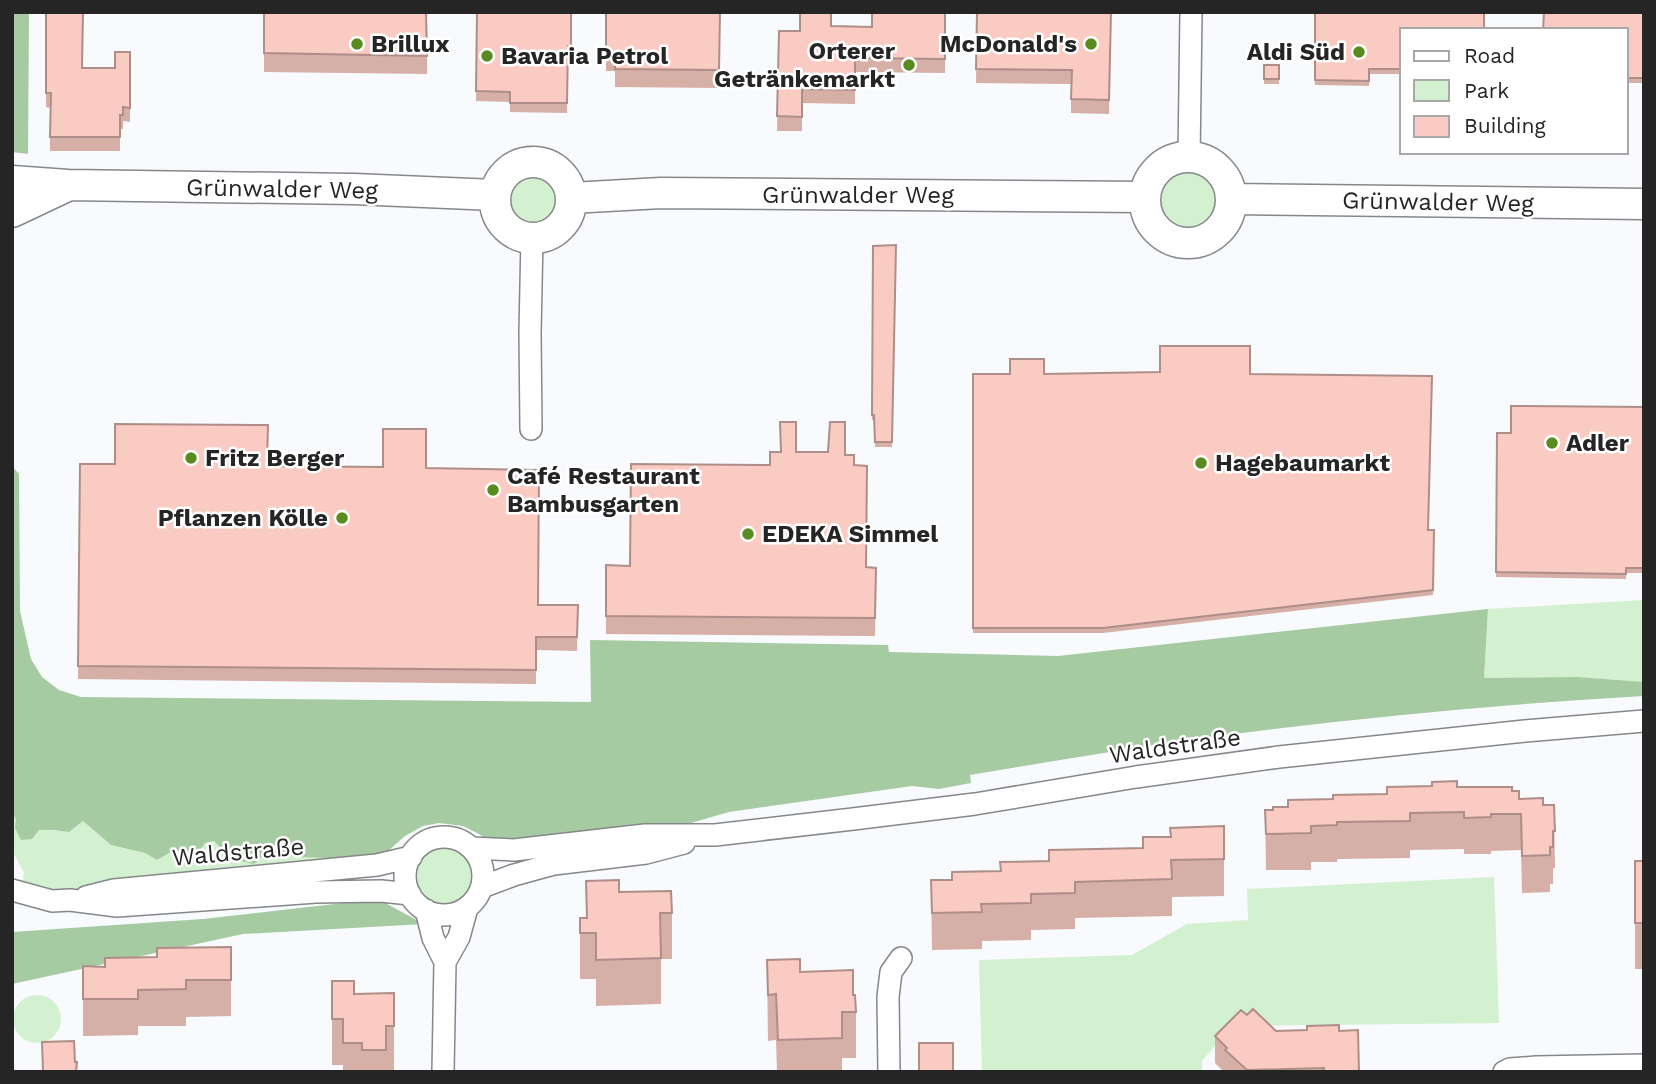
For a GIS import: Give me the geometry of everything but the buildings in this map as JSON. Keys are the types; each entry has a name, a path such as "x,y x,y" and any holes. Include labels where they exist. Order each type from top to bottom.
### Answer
{"main road":[{"path":"1189,157 1199,158 1217,168 1225,177 1231,199 1223,226 1201,242 1189,244 1165,237 1156,230 1145,209 1144,197 1147,184 1164,164 1176,158 1189,157"},
{"path":"532,162 548,165 560,173 568,184 571,198 570,210 556,230 545,236 532,238 509,229 500,220 495,195 506,173 517,166 532,162"},
{"name":"Grünwalder Weg","path":"12,181 68,185 354,189 495,195"},
{"name":"Grünwalder Weg","path":"12,212 68,185"},
{"name":"Grünwalder Weg","path":"571,198 661,193 1144,197"},
{"name":"Grünwalder Weg","path":"1231,199 1644,204"}],"street":[{"path":"1189,157 1191,12"},
{"path":"531,429 532,238"},
{"name":"Waldstraße","path":"70,901 114,890 377,865 411,857 419,846 432,839 446,837 460,840 471,848 514,850 645,835 715,835 975,804 1279,757 1644,721"},
{"name":"Waldstraße","path":"482,887 554,864 646,853 715,835"},
{"path":"411,857 406,869 410,894 416,903 426,910 447,915 467,908 482,887 482,866 471,848"},
{"name":"Waldstraße","path":"12,890 52,901 117,906 316,892 381,891 410,894"},
{"path":"445,962 459,937 467,908"},
{"path":"426,910 433,938 445,962 443,1072"},
{"path":"889,1072 891,972 901,958"},
{"path":"1504,1072 1536,1067 1644,1066"}],"green space":[{"path":"12,12 29,12 28,154 12,152"},
{"path":"1181,164 1195,164 1208,170 1217,179 1223,199 1221,212 1213,224 1195,234 1181,234 1168,228 1159,219 1153,206 1153,192 1159,179 1168,170"},
{"path":"527,171 539,171 554,179 562,194 562,206 554,221 539,229 527,229 512,221 504,206 504,194 512,179"},
{"path":"12,466 19,474 20,611 31,659 42,677 59,690 81,697 591,702 590,640 888,645 889,652 1058,656 1488,609 1484,678 1578,677 1644,682 1644,696 1366,718 1236,734 970,775 971,783 939,789 912,786 729,812 684,825 526,840 488,840 463,826 439,823 423,826 405,836 388,851 359,857 299,857 285,853 263,856 254,864 225,858 214,841 205,843 198,853 191,856 180,850 157,860 145,853 111,845 83,821 69,832 39,830 32,839 21,840 15,828 16,819 12,812"},
{"path":"1644,600 1644,682 1578,677 1484,678 1488,609"},
{"path":"12,812 23,823 45,830 69,832 83,821 111,845 145,853 157,860 177,851 198,853 205,843 214,841 225,858 254,864 263,856 285,853 299,857 359,857 388,851 387,855 90,889 56,889 23,882 24,872 12,851"},
{"path":"438,847 450,847 460,851 469,860 473,882 465,897 450,905 438,905 428,901 419,892 415,882 415,870 419,860 428,851"},
{"path":"1494,877 1499,1023 1232,1026 1202,1061 1202,1072 982,1072 979,960 1132,955 1187,924 1248,920 1247,889"},
{"path":"378,899 424,924 243,934 12,984 12,932 203,919"},
{"path":"37,995 54,1002 61,1019 54,1036 37,1043 20,1036 13,1019 20,1002"}],"place":[{"name":"Brillux","path":"357,44"},
{"name":"McDonald's","path":"1091,44"},
{"name":"Aldi Süd","path":"1359,52"},
{"name":"Bavaria Petrol","path":"487,56"},
{"name":"Orterer Getränkemarkt","path":"909,65"},
{"name":"Adler","path":"1552,443"},
{"name":"Fritz Berger","path":"191,458"},
{"name":"Hagebaumarkt","path":"1201,463"},
{"name":"Café Restaurant Bambusgarten","path":"493,490"},
{"name":"Pflanzen Kölle","path":"342,518"},
{"name":"EDEKA Simmel","path":"748,534"}]}
